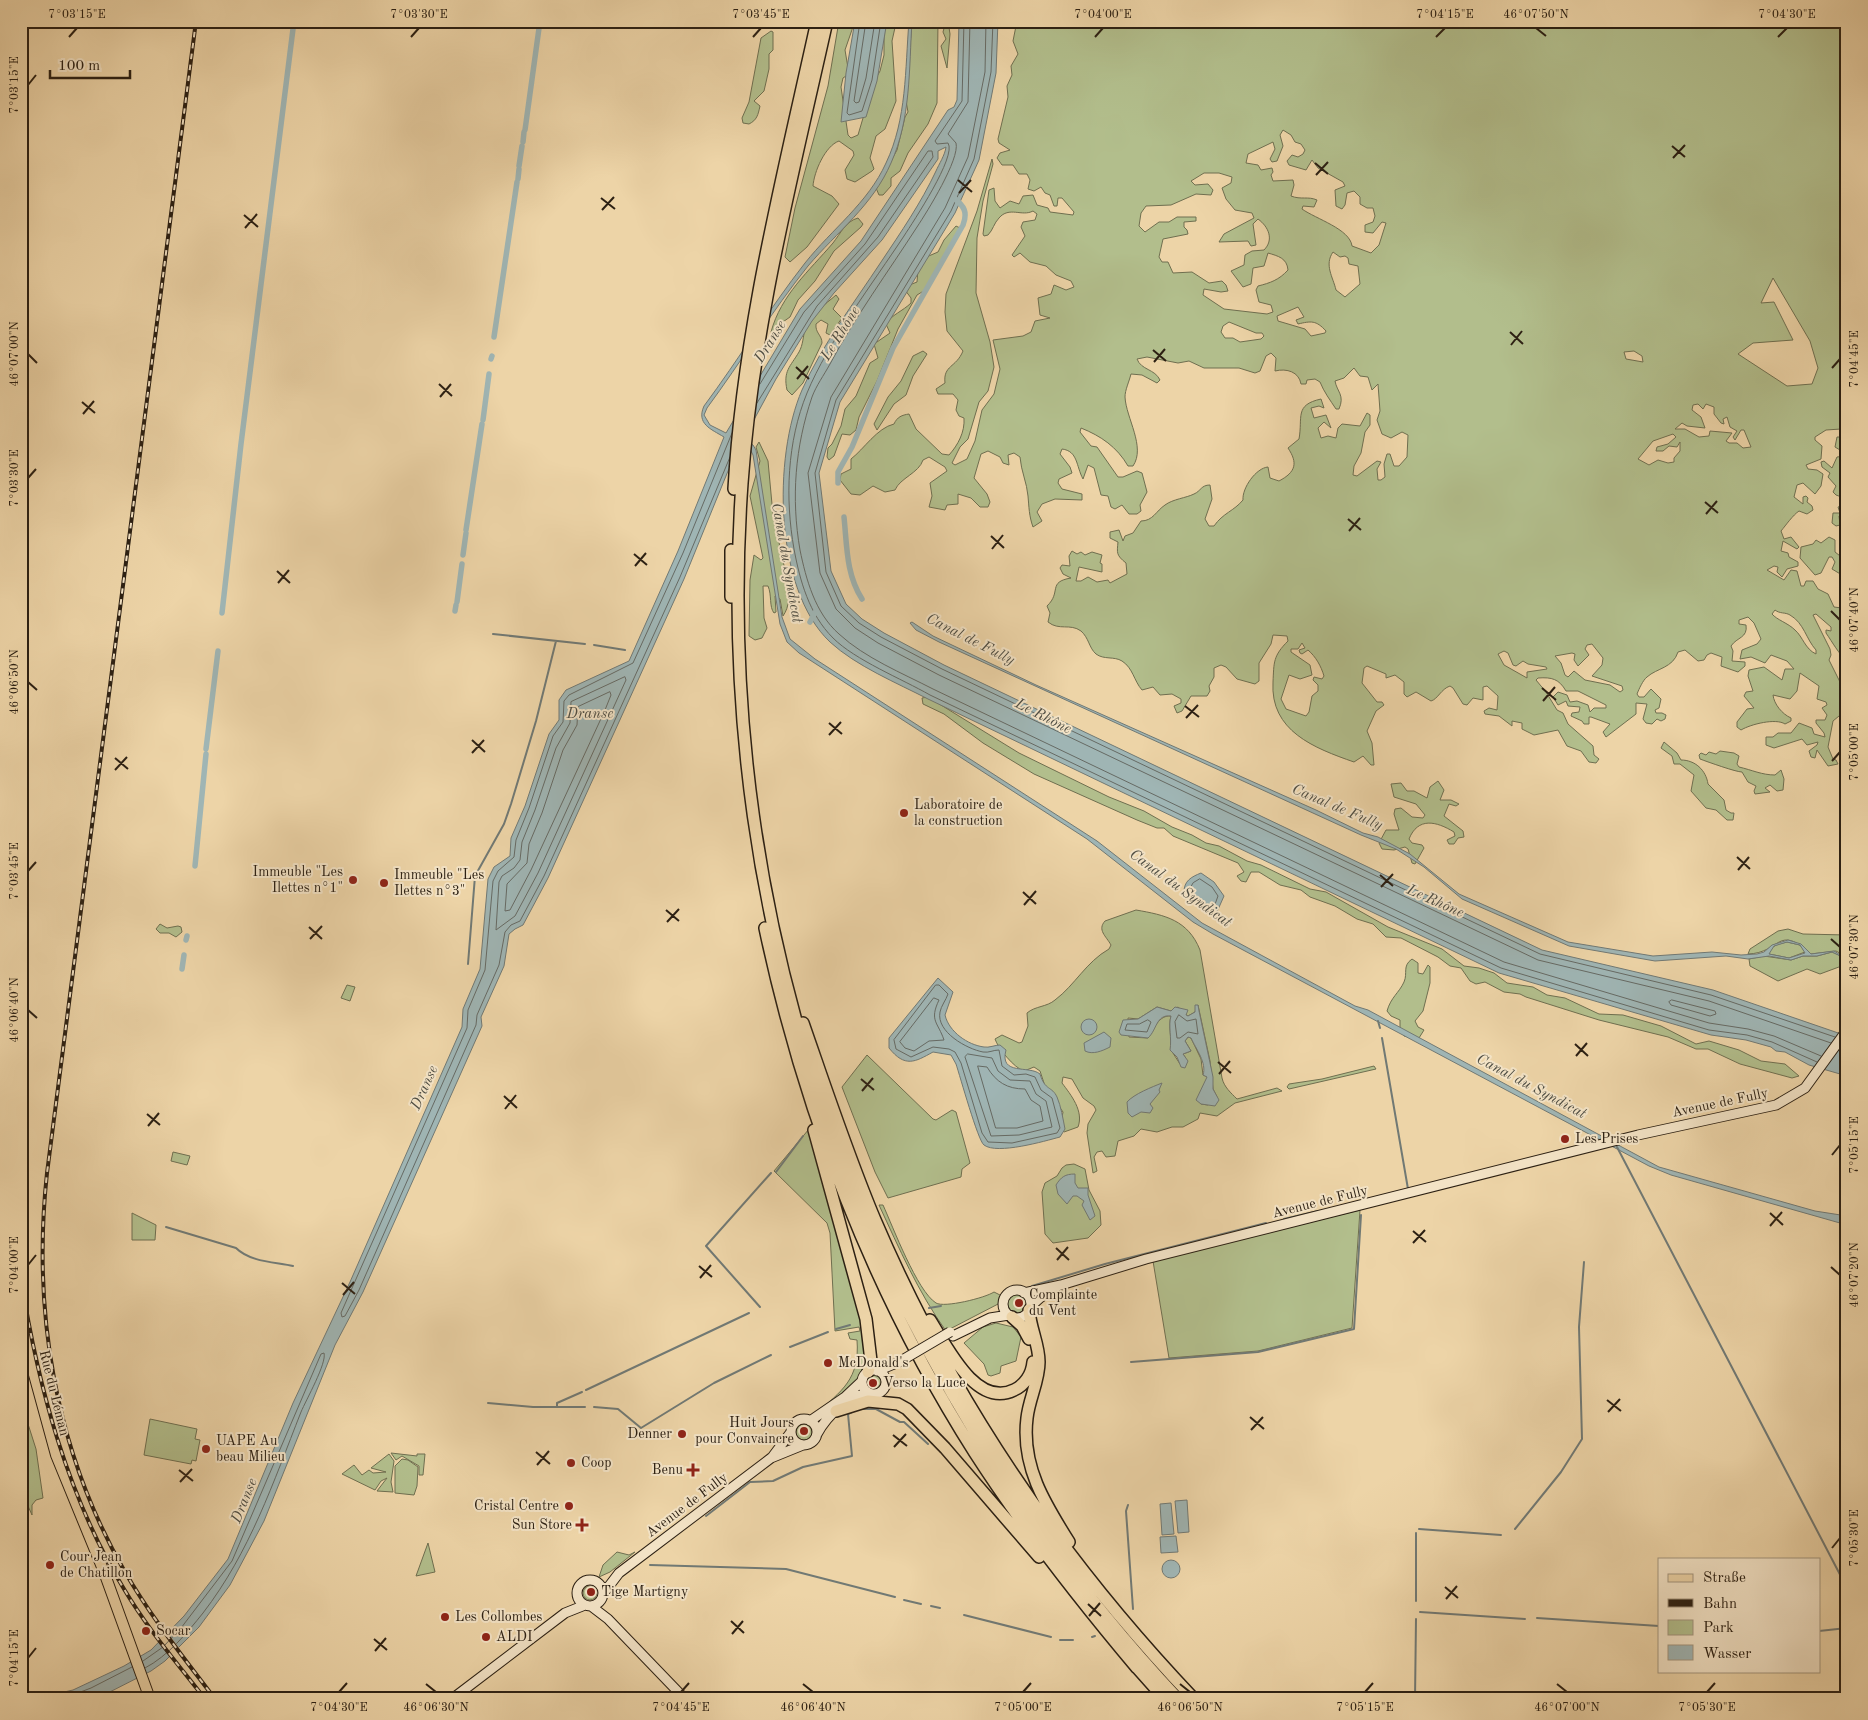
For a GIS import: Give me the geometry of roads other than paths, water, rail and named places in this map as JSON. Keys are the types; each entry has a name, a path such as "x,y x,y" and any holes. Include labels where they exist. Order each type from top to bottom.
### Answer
{"highway":[{"path":"817,21 763,272 735,480 730,610 736,736 753,865 794,1057 861,1297 870,1345 871,1361 869,1375"},
{"path":"827,21 752,359 744,457 738,589 741,689 753,812 773,930 801,1040 831,1133 874,1242 918,1335 981,1444 1046,1540 1118,1632 1178,1699"},
{"path":"773,930 842,1136 876,1221 921,1319 988,1435 1051,1529 1123,1620 1194,1699"},
{"path":"778,987 799,1063 834,1164 868,1252 916,1349 974,1452 1022,1523 1070,1587 1137,1668"},
{"path":"876,1221 919,1302 949,1351 968,1376 986,1391 998,1394 1013,1391 1025,1381 1031,1371 1033,1358 1030,1341 1022,1326 1011,1316"},
{"path":"1030,1308 1030,1326 1039,1362 1026,1424 1031,1470 1040,1494 1056,1522 1123,1620"},
{"path":"874,1393 898,1404 916,1417 1166,1699"},
{"path":"836,1411 868,1400 898,1404"}],"main road":[{"name":"Avenue de Fully","path":"1024,1293 1061,1285 1146,1259 1625,1138 1691,1122 1771,1107 1793,1097 1812,1080 1847,1030"},
{"name":"Avenue de Fully","path":"1030,1308 1040,1298 1061,1285"},
{"path":"869,1375 883,1375 885,1381 884,1388 874,1393 854,1398 836,1411 824,1422 813,1442 803,1445 794,1441 791,1432 797,1422 810,1421 845,1397 869,1375 900,1364 951,1334 990,1312 1003,1302 1010,1292 1018,1290 1029,1299 1030,1308 1022,1316 990,1318 951,1334"},
{"path":"1003,1302 1004,1310 1011,1316"},
{"name":"Rue du Léman","path":"21,1307 23,1346 38,1412 98,1556 150,1699"},
{"path":"885,1381 900,1364"},
{"path":"869,1375 864,1388 874,1393"},
{"path":"810,1421 815,1426 816,1434"},
{"name":"Avenue de Fully","path":"772,1458 791,1432"},
{"name":"Avenue de Fully","path":"596,1582 619,1573 772,1458 803,1445"},
{"name":"Avenue de Fully","path":"602,1596 619,1573"},
{"path":"565,1613 578,1587 582,1582 590,1580 602,1587 602,1596 608,1620"},
{"path":"576,1594 579,1601 608,1620 684,1699"},
{"path":"452,1699 565,1613 598,1603 602,1596"}],"water":[{"path":"855,21 887,21 877,81 866,117 841,122 846,73"},
{"path":"909,21 912,21 906,111 898,146 891,163 875,192 795,283 707,408 704,415 710,425 726,433 800,309 861,241 948,110 954,107 957,100 959,21 998,21 996,73 979,160 955,213 840,402 819,473 831,571 846,604 862,619 884,633 944,665 1542,950 1713,990 1847,1036 1847,1076 1809,1065 1771,1047 1746,1040 1711,1035 1499,973 928,699 864,666 840,651 830,642 812,619 798,590 789,557 784,521 783,485 786,450 793,418 802,390 819,357 917,206 942,159 946,147 938,151 938,159 882,240 834,293 812,321 776,379 743,440 753,445 756,450 782,617 790,639 815,659 1097,841 1202,923 1659,1167 1815,1211 1847,1216 1847,1225 1671,1175 1649,1166 1213,934 1193,922 1087,839 799,653 787,642 780,624 753,455 750,449 741,445 728,471 684,579 548,878 523,925 509,934 504,966 481,1017 482,1026 363,1292 335,1345 264,1521 230,1585 199,1627 165,1661 151,1671 96,1699 33,1699 73,1690 124,1666 151,1650 184,1616 228,1559 293,1403 350,1282 462,1027 463,1009 480,969 488,879 494,867 510,856 511,838 525,806 549,734 559,720 559,700 566,690 629,661 678,551 724,437 703,422 702,412 704,406 792,280 815,251 870,191 886,163 898,129 904,94"},
{"name":"Canal de Fully","path":"912,622 933,636 1036,685 1316,810 1363,833 1378,837 1410,854 1459,894 1568,942 1653,956 1712,952 1741,955 1757,954 1764,952 1772,945 1788,940 1801,944 1811,954 1834,951 1847,959 1832,952 1817,956 1803,956 1791,960 1769,956 1748,959 1726,956 1655,961 1569,946 1462,899 1424,867 1396,849 1361,835 939,642 916,630 910,623","holes":["1787,942 1800,945 1805,953 1789,958 1769,954 1774,946"]},
{"path":"1201,873 1214,882 1224,896 1216,914 1202,908 1184,892 1185,885 1189,880"},
{"path":"938,978 953,992 945,1015 951,1027 960,1037 978,1046 1000,1045 1006,1050 1005,1058 1011,1067 1035,1071 1040,1074 1046,1086 1053,1091 1060,1104 1065,1129 1060,1137 1010,1148 990,1148 984,1145 969,1107 956,1064 951,1055 933,1052 915,1060 905,1061 889,1048 889,1038"},
{"path":"1195,1005 1198,1005 1213,1077 1213,1089 1219,1100 1215,1106 1201,1104 1196,1100 1207,1077 1203,1075 1204,1066 1191,1038 1188,1037 1185,1041 1191,1051 1183,1054 1188,1061 1185,1068 1181,1067 1177,1057 1170,1050 1171,1016 1162,1017 1148,1038 1121,1035 1119,1032 1123,1020 1138,1019 1157,1007 1171,1011 1175,1007 1188,1010 1186,1015 1188,1016 1195,1012"},
{"path":"1089,1019 1095,1021 1097,1027 1095,1033 1089,1035 1083,1033 1081,1027 1083,1021"},
{"path":"1104,1032 1111,1038 1110,1047 1094,1053 1085,1051 1084,1043"},
{"path":"1162,1083 1160,1092 1150,1104 1153,1108 1150,1113 1141,1112 1132,1117 1128,1113 1127,1102 1130,1099"},
{"path":"1075,1174 1075,1183 1078,1188 1088,1188 1088,1195 1095,1216 1090,1220 1082,1205 1084,1201 1077,1196 1073,1196 1067,1204 1058,1194 1056,1185 1060,1180 1066,1175"},
{"path":"1187,1500 1189,1532 1178,1533 1175,1501"},
{"path":"1171,1503 1174,1534 1162,1535 1160,1504"},
{"path":"1176,1536 1178,1552 1161,1553 1160,1537"},
{"path":"1167,1560 1175,1560 1180,1565 1178,1576 1167,1578 1162,1573 1162,1565"}],"waterway":[{"path":"222,613 241,444 294,21"},
{"path":"525,130 540,21"},
{"path":"523,142 524,132"},
{"path":"519,166 522,146"},
{"path":"518,179 519,169"},
{"path":"494,337 517,182"},
{"name":"Canal de Fully","path":"838,483 838,472 852,447 893,348 963,225 965,213 954,198"},
{"path":"483,420 489,374"},
{"path":"466,530 482,424"},
{"name":"Canal de Fully","path":"844,517 850,570 862,599"},
{"path":"463,555 466,533"},
{"path":"457,602 462,564"},
{"path":"455,611 456,605"},
{"name":"Canal du Syndicat","path":"810,622 816,611"},
{"path":"493,634 585,644"},
{"path":"468,964 475,876 504,824 511,804 536,721 556,641"},
{"path":"594,645 625,650"},
{"path":"206,749 218,651"},
{"path":"195,866 206,754"},
{"path":"186,940 187,936"},
{"path":"182,969 184,955"},
{"path":"1378,1021 1380,1028"},
{"path":"1382,1038 1408,1189"},
{"path":"776,1172 803,1136"},
{"path":"1617,1147 1847,1588"},
{"path":"760,1307 706,1246 771,1173"},
{"path":"1284,1219 1318,1211"},
{"path":"1131,1362 1258,1352 1354,1329 1361,1215"},
{"path":"1032,1286 1105,1264 1266,1223"},
{"path":"166,1227 236,1248 255,1259 293,1266"},
{"path":"1515,1529 1561,1472 1582,1439 1579,1327 1584,1262"},
{"path":"929,1308 941,1306"},
{"path":"586,1390 749,1313"},
{"path":"836,1329 850,1325"},
{"path":"790,1347 828,1332"},
{"path":"594,1407 618,1409 641,1428 714,1383 771,1355"},
{"path":"557,1406 557,1403 582,1392"},
{"path":"488,1403 533,1407 585,1407"},
{"path":"861,1409 876,1409 900,1422 904,1422 928,1444"},
{"path":"706,1516 750,1482 773,1481 803,1467 852,1456 848,1414 852,1412"},
{"path":"1128,1505 1126,1511 1133,1609"},
{"path":"1419,1529 1501,1535"},
{"path":"1416,1533 1416,1601"},
{"path":"650,1565 786,1569 895,1597"},
{"path":"904,1600 921,1604"},
{"path":"931,1606 940,1608"},
{"path":"1420,1612 1525,1619"},
{"path":"964,1615 1051,1637"},
{"path":"1537,1618 1658,1626"},
{"path":"1415,1699 1416,1619"},
{"path":"1820,1631 1847,1628"},
{"path":"1060,1640 1073,1640"}],"railway":[{"path":"21,26 22,21"},
{"path":"196,21 47,1173 43,1225 43,1277 54,1379 66,1429 81,1478 101,1526 135,1589 168,1637 215,1699"},
{"path":"21,1279 36,1360 46,1400 71,1478 86,1516 104,1553 142,1618 205,1699"}],"place":[{"name":"Laboratoire de la construction","path":"904,813"},
{"name":"Immeuble \"Les Ilettes n°1\"","path":"353,880"},
{"name":"Immeuble \"Les Ilettes n°3\"","path":"384,883"},
{"name":"Les Prises","path":"1565,1139"},
{"name":"Complainte du Vent","path":"1019,1303"},
{"name":"McDonald's","path":"828,1363"},
{"name":"Verso la Luce","path":"873,1383"},
{"name":"Huit Jours pour Convaincre","path":"804,1431"},
{"name":"Denner","path":"682,1434"},
{"name":"UAPE Au beau Milieu","path":"206,1449"},
{"name":"Coop","path":"571,1463"},
{"name":"Benu","path":"693,1470"},
{"name":"Cristal Centre","path":"569,1506"},
{"name":"Sun Store","path":"582,1525"},
{"name":"Cour Jean de Chatillon","path":"50,1565"},
{"name":"Tige Martigny","path":"591,1592"},
{"name":"Les Collombes","path":"445,1617"},
{"name":"Socar","path":"146,1631"},
{"name":"ALDI","path":"486,1637"}],"water label":[{"name":"Le Rhône","path":"841,334"},
{"name":"Dranse","path":"771,342"},
{"name":"Dranse","path":"590,714"},
{"name":"Le Rhône","path":"1043,717"},
{"name":"Le Rhône","path":"1435,902"},
{"name":"Dranse","path":"425,1088"},
{"name":"Dranse","path":"245,1501"}]}
